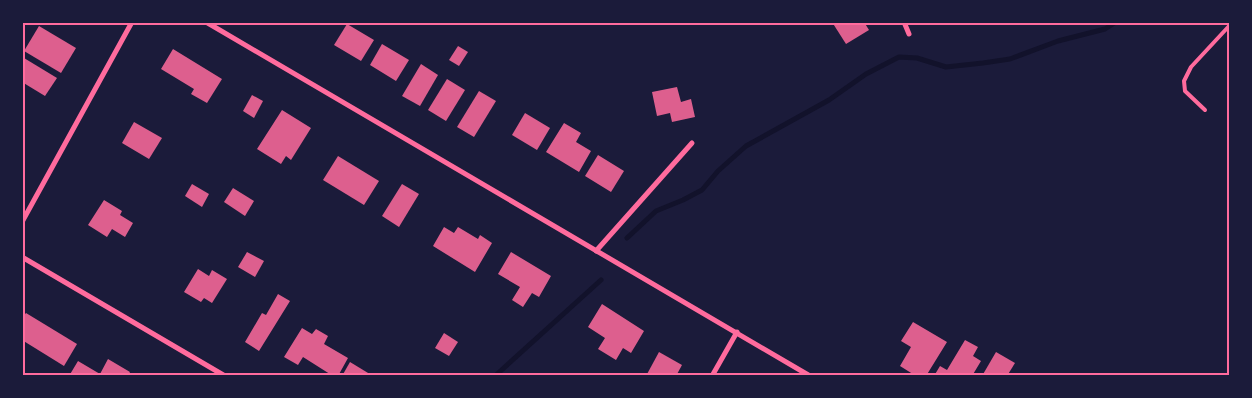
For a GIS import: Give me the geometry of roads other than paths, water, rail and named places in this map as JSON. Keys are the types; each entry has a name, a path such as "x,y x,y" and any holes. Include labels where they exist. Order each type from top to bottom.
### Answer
{"street":[{"path":"22,222 132,22"},
{"path":"206,22 810,376"},
{"path":"904,22 909,34"},
{"path":"596,251 692,143"},
{"path":"22,257 225,376"},
{"path":"712,376 737,332"}],"lane":[{"path":"1205,110 1185,91 1184,81 1191,67 1230,26"}],"waterway":[{"path":"627,238 656,211 702,190 718,171 746,146 829,100 866,74 899,57 917,58 946,67 1010,59 1058,41 1105,29 1116,22"},
{"path":"495,376 601,280"}]}
